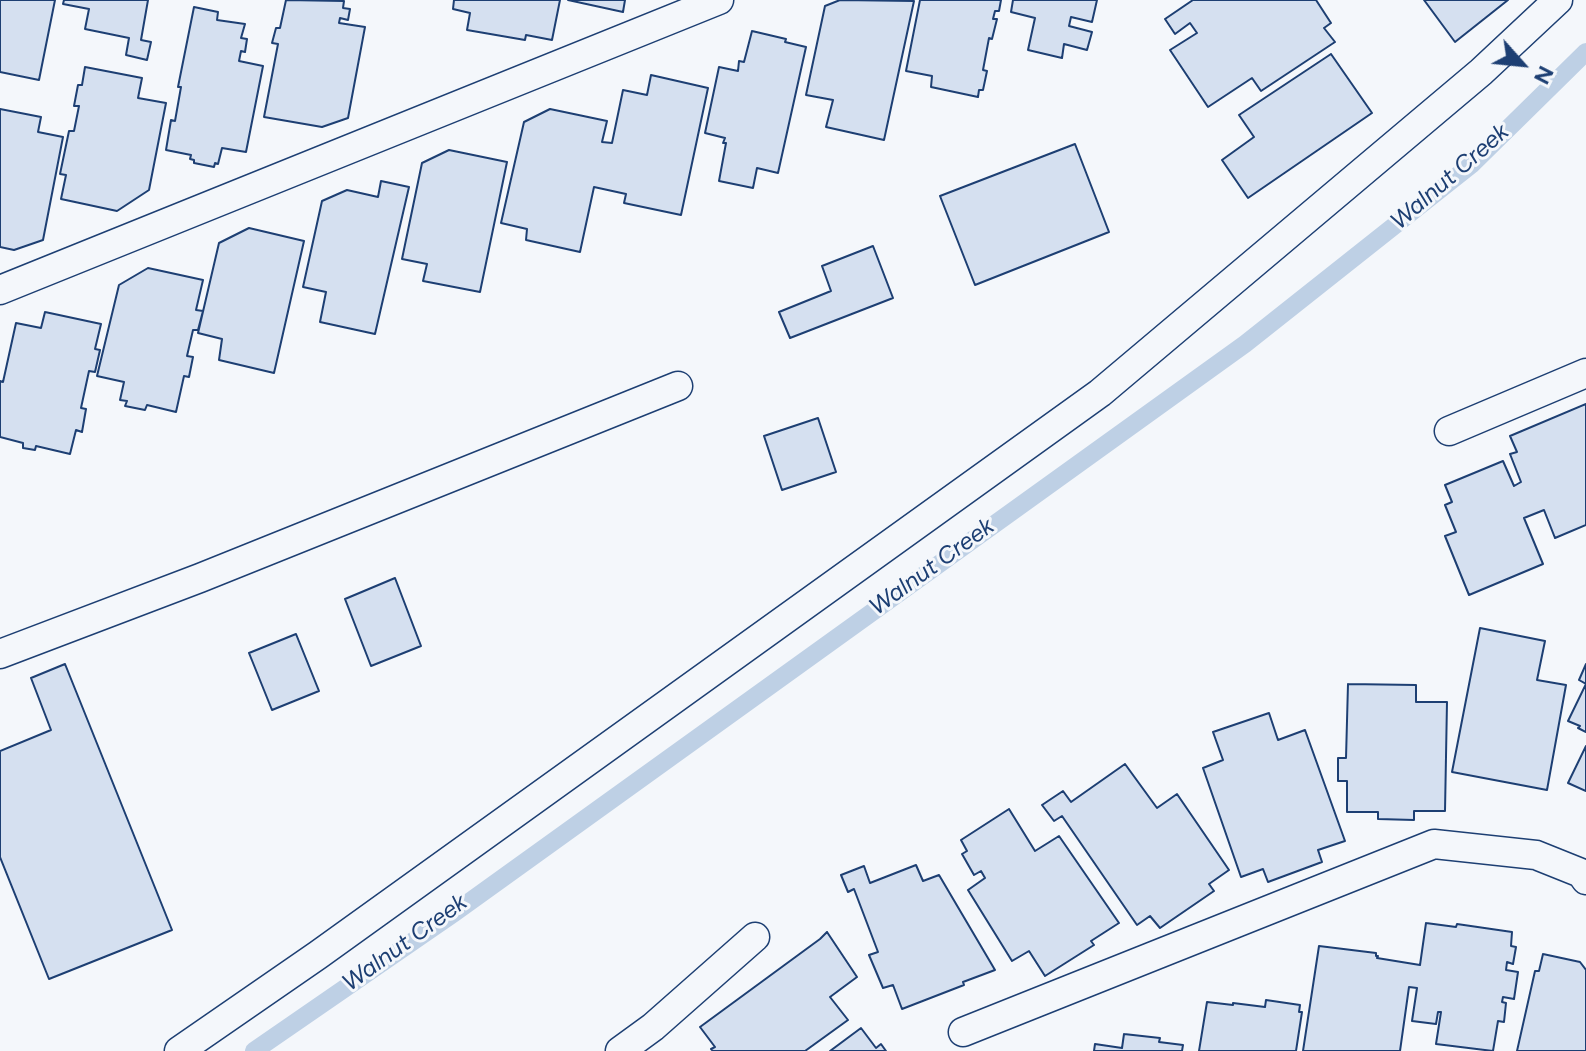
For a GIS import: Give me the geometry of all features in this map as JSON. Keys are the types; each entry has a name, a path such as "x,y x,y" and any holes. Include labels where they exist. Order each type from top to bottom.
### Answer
{"lane":[{"path":"0,290 719,0"},
{"path":"179,1051 318,955 1100,393 1481,72 1558,0"},
{"path":"1449,431 1586,373"},
{"path":"0,654 200,578 678,386"},
{"path":"963,1032 1434,844 1536,855 1581,873 1586,880"},
{"path":"620,1051 657,1039 755,937"}],"building":[{"path":"0,0 55,0 39,80 0,72"},
{"path":"64,0 148,0 141,40 151,42 147,60 126,55 129,38 85,29 89,9 63,4"},
{"path":"286,0 344,1 343,8 350,9 348,20 340,18 339,23 365,27 348,118 322,127 264,117 278,44 272,43 276,28 280,28"},
{"path":"454,0 560,0 552,40 526,35 525,40 467,30 470,13 453,9"},
{"path":"568,0 625,0 623,12"},
{"path":"840,0 914,1 884,140 826,127 833,100 806,95 825,6"},
{"path":"920,0 1001,0 999,11 995,11 993,19 997,19 992,39 989,38 983,70 987,71 983,90 979,90 978,97 931,87 932,76 906,71"},
{"path":"1013,0 1097,0 1092,22 1071,17 1069,26 1092,32 1087,50 1064,44 1062,58 1028,50 1035,18 1011,12"},
{"path":"1193,0 1316,0 1331,23 1324,28 1335,42 1261,91 1252,78 1208,107 1170,50 1197,33 1190,23 1175,34 1165,19"},
{"path":"1424,0 1508,0 1455,42"},
{"path":"194,7 218,12 217,20 245,24 241,38 247,39 245,52 241,51 239,61 263,66 246,152 222,148 218,164 215,163 214,167 194,163 191,155 166,150 171,120 175,121 181,87 178,87"},
{"path":"752,31 806,47 778,173 757,168 753,188 719,181 725,138 705,133 719,67 738,71 739,61 744,62"},
{"path":"1331,54 1372,113 1248,198 1222,160 1254,137 1239,115"},
{"path":"85,67 142,78 138,98 166,103 149,190 117,211 61,199 66,175 60,174 69,131 74,131 79,106 74,106"},
{"path":"651,75 708,88 681,215 624,203 626,194 594,187 580,252 526,240 527,229 501,223 524,122 550,109 607,121 602,142 612,143 623,90 647,95"},
{"path":"0,109 41,117 38,132 63,137 43,240 14,250 0,247"},
{"path":"1075,144 1109,232 975,285 940,196"},
{"path":"449,150 507,162 480,292 423,281 427,264 402,259 422,163"},
{"path":"381,181 409,187 375,334 320,322 326,292 303,287 322,201 347,190 378,197"},
{"path":"249,228 304,241 274,373 219,360 222,339 198,333 219,243"},
{"path":"873,246 893,298 790,338 779,312 831,291 822,266"},
{"path":"148,268 203,280 196,310 203,311 198,330 193,330 187,356 193,357 189,377 184,376 176,412 147,405 145,410 125,406 127,401 120,400 124,382 97,376 119,285"},
{"path":"45,312 101,324 95,349 100,350 95,372 89,371 81,408 86,409 82,432 76,430 70,454 36,446 35,450 23,448 23,443 0,437 0,381 3,382 16,323 41,328"},
{"path":"1586,404 1586,525 1555,538 1544,510 1524,518 1543,564 1469,595 1445,536 1456,532 1445,505 1452,502 1445,485 1503,461 1514,486 1521,482 1510,454 1517,452 1510,436"},
{"path":"818,418 836,472 782,490 764,436"},
{"path":"395,578 421,646 371,666 345,599"},
{"path":"1480,628 1545,641 1537,680 1566,685 1547,790 1452,772"},
{"path":"296,634 319,691 272,710 249,653"},
{"path":"65,664 172,930 49,979 0,857 0,751 51,730 31,678"},
{"path":"1586,664 1586,684 1579,680"},
{"path":"1348,684 1416,685 1416,702 1447,702 1445,811 1414,811 1414,820 1378,819 1378,812 1347,812 1347,781 1338,781 1338,758 1346,758"},
{"path":"1586,684 1586,732 1568,721"},
{"path":"1269,713 1278,740 1305,730 1345,841 1318,850 1322,862 1268,882 1263,869 1241,877 1203,768 1223,760 1213,732"},
{"path":"1586,746 1586,791 1568,783"},
{"path":"1125,764 1157,808 1177,794 1229,870 1209,884 1214,891 1160,928 1150,916 1137,925 1062,816 1054,821 1042,805 1063,791 1071,802"},
{"path":"1009,809 1035,851 1059,836 1119,923 1091,941 1094,945 1045,976 1029,951 1012,961 968,890 985,878 981,871 974,875 962,854 967,851 961,840"},
{"path":"916,865 923,881 939,875 995,970 902,1009 893,985 883,988 869,955 878,952 854,889 848,892 841,875 864,866 870,883"},
{"path":"1426,923 1512,932 1511,946 1516,947 1513,964 1507,962 1506,970 1518,972 1514,999 1503,997 1502,1002 1506,1003 1504,1022 1498,1021 1493,1051 1436,1044 1441,1012 1438,1012 1436,1024 1412,1021 1417,988 1409,987 1400,1051 1303,1051 1319,946 1376,953 1377,958 1420,965"},
{"path":"827,932 857,977 830,997 848,1020 805,1051 713,1051 711,1049 715,1047 700,1027"},
{"path":"1543,954 1580,962 1586,970 1586,1051 1517,1051 1535,971 1539,971"},
{"path":"1266,1000 1300,1005 1299,1012 1302,1012 1296,1051 1199,1051 1207,1002 1265,1007"},
{"path":"861,1028 876,1048 881,1044 886,1051 830,1051"},
{"path":"1124,1034 1160,1038 1159,1042 1183,1045 1182,1051 1094,1051 1095,1044 1122,1048"}],"waterway":[{"name":"Walnut Creek","path":"254,1051 454,913 1245,344 1471,165 1586,52"}]}
